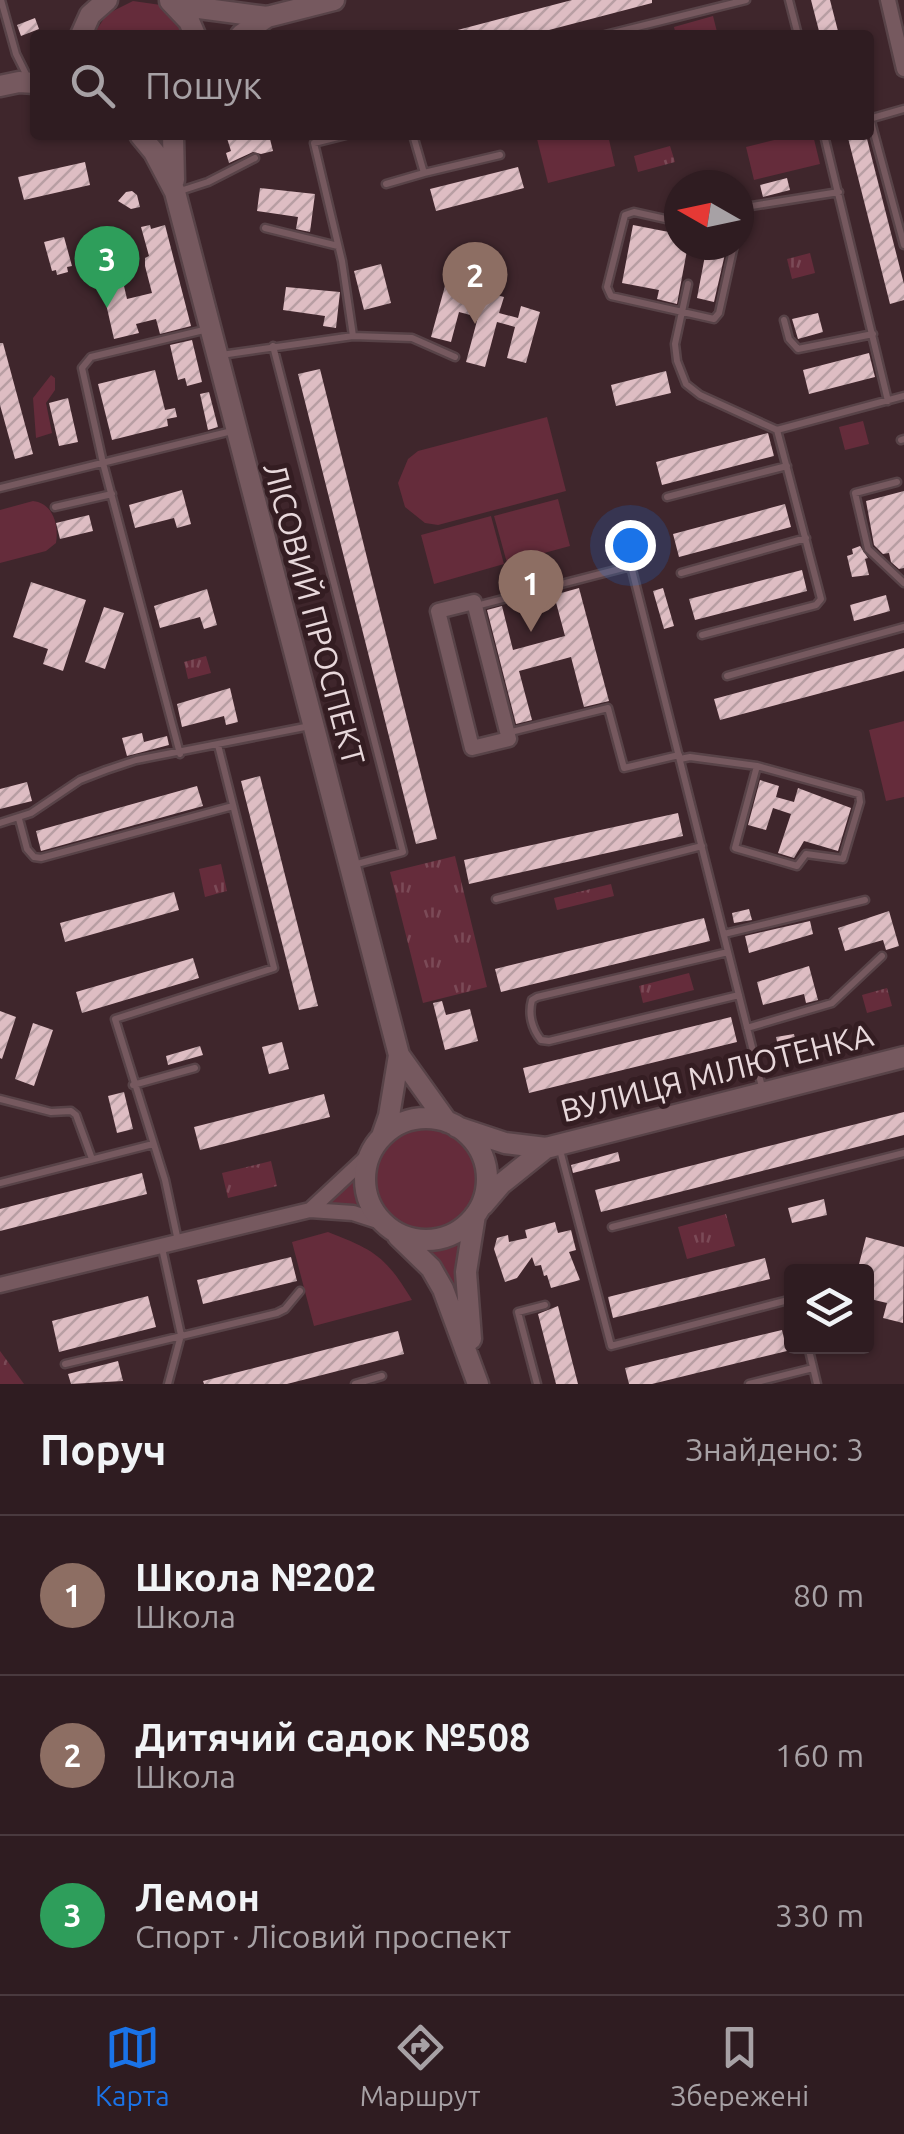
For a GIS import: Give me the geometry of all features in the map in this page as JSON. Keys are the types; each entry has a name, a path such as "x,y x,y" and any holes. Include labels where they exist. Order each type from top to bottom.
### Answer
{"street":[{"path":"84,23 107,0"},
{"path":"170,0 267,17"},
{"path":"170,0 192,30"},
{"path":"248,30 267,17 334,0"},
{"path":"888,0 904,69"},
{"name":"ЛІСОВИЙ ПРОСПЕКТ","path":"144,140 174,190 399,1055 452,1124"},
{"name":"ЛІСОВИЙ ПРОСПЕКТ","path":"174,140 174,190"},
{"path":"474,602 508,733 509,739 472,748 438,611 474,602"},
{"name":"ЛІСОВИЙ ПРОСПЕКТ","path":"376,1146 389,1116 399,1055"},
{"name":"ВУЛИЦЯ МІЛЮТЕНКА","path":"452,1124 504,1143 552,1146 904,1057"},
{"path":"310,1210 376,1146 410,1120 428,1118 452,1124 478,1148 487,1182 466,1272 477,1377"},
{"path":"376,1146 365,1176 367,1194 388,1227 431,1268 444,1290 477,1377"},
{"name":"ВУЛИЦЯ МІЛЮТЕНКА","path":"477,1213 501,1184 552,1146"},
{"path":"0,1285 310,1210 352,1213 422,1240 458,1232 477,1213"}],"lane":[{"path":"1,0 23,79"},
{"path":"625,30 746,0"},
{"path":"788,0 797,30"},
{"path":"874,117 904,109"},
{"path":"874,133 904,245"},
{"path":"326,140 314,143 338,246 353,336"},
{"path":"414,140 424,174"},
{"path":"825,140 888,401"},
{"path":"386,184 500,155"},
{"path":"174,190 208,182 255,158"},
{"path":"754,206 838,192"},
{"path":"664,219 634,212 625,215 607,287 616,298 709,319 717,317 730,260"},
{"path":"333,226 346,223"},
{"path":"264,228 338,246"},
{"path":"688,284 675,344 686,384 700,395 777,430 904,396"},
{"path":"784,320 789,339 798,348 873,334"},
{"path":"180,754 82,372 84,361 210,328"},
{"path":"216,356 353,336 412,338 455,357"},
{"path":"273,346 403,852 350,865"},
{"path":"0,488 235,430"},
{"path":"702,635 819,602 821,595 777,430"},
{"path":"667,497 787,466"},
{"path":"897,482 855,494 868,548 904,583"},
{"path":"55,508 112,494"},
{"path":"680,573 806,538"},
{"path":"476,606 631,566 764,1093"},
{"path":"727,676 904,627"},
{"path":"508,733 608,708 624,768 690,756 757,766 859,794 843,858 806,854 799,866 735,848 757,766"},
{"path":"0,823 19,818 80,780 136,760 313,725"},
{"path":"178,1242 165,1180 115,1019 274,968 218,745"},
{"path":"19,818 30,854 41,858 233,806"},
{"path":"496,899 702,846"},
{"path":"724,934 865,900"},
{"path":"728,952 538,997 532,1000 530,1008 534,1032 541,1040 549,1041 739,995"},
{"path":"747,1028 832,1003 882,956"},
{"path":"134,1085 195,1068"},
{"path":"0,1099 51,1112 71,1111 92,1159"},
{"path":"0,1183 153,1144"},
{"path":"552,1146 611,1346 784,1302"},
{"path":"612,1227 904,1153"},
{"path":"162,1247 180,1335 168,1384"},
{"path":"65,1364 277,1313 285,1310 300,1291"},
{"path":"537,1384 518,1312 546,1305"},
{"path":"810,1354 818,1384"},
{"path":"749,1384 813,1368"},
{"path":"355,1384 382,1376"}],"green space":[{"path":"133,1 161,5 184,30 96,30 107,14"},
{"path":"713,16 716,30 675,30 674,27"},
{"path":"537,140 609,140 615,166 548,183"},
{"path":"774,140 814,140 820,164 754,180 746,147"},
{"path":"670,146 675,162 638,172 634,156"},
{"path":"810,253 815,273 792,279 787,259"},
{"path":"51,375 55,378 55,390 46,403 52,433 36,438 33,398"},
{"path":"547,417 566,491 438,525 425,523 405,507 398,483 408,459 418,451"},
{"path":"863,421 869,444 845,450 839,427"},
{"path":"558,499 570,546 507,563 494,516"},
{"path":"33,501 50,510 56,543 46,551 0,563 0,510"},
{"path":"491,516 504,564 434,584 421,535"},
{"path":"206,656 211,673 188,679 184,662"},
{"path":"904,721 904,797 886,801 869,730"},
{"path":"455,856 487,987 423,1003 390,872"},
{"path":"221,864 227,891 205,897 199,869"},
{"path":"611,884 614,896 557,910 554,898"},
{"path":"689,973 694,990 643,1003 639,986"},
{"path":"887,988 892,1006 867,1013 862,995"},
{"path":"428,1126 448,1130 465,1141 476,1158 480,1178 476,1198 465,1215 448,1226 428,1230 408,1226 391,1215 380,1198 376,1178 380,1158 391,1141 408,1130"},
{"path":"271,1161 277,1186 228,1198 222,1173"},
{"path":"358,1176 367,1210 319,1206"},
{"path":"726,1214 735,1246 687,1259 678,1227"},
{"path":"328,1232 378,1257 412,1300 314,1326 292,1242"},
{"path":"463,1235 459,1295 425,1248 447,1245"},
{"path":"0,1351 24,1384 0,1384"}],"building":[{"path":"572,0 652,0 549,30 458,30"},
{"path":"811,0 830,0 838,30 819,30"},
{"path":"35,18 39,29 21,36 17,25"},
{"path":"228,140 270,140 273,151 253,152 229,163 226,153 231,151"},
{"path":"849,140 867,140 904,284 904,300 890,304"},
{"path":"85,162 90,185 24,200 18,177"},
{"path":"518,167 524,188 436,211 430,189"},
{"path":"787,178 790,190 763,197 760,185"},
{"path":"260,188 315,194 310,232 296,229 298,217 257,211"},
{"path":"132,191 140,207 131,209 118,201"},
{"path":"150,225 151,229 165,225 191,326 160,334 156,319 136,324 139,333 114,339 97,264 118,260 127,299 152,293 145,266 149,256 141,227"},
{"path":"633,225 664,231 664,260 685,260 677,304 657,299 659,290 622,283"},
{"path":"64,237 72,266 67,267 68,272 57,275 56,270 52,271 44,242"},
{"path":"704,260 724,260 714,302 697,298"},
{"path":"381,264 391,303 364,310 354,271"},
{"path":"445,286 464,291 461,302 480,307 485,292 504,297 499,313 518,318 521,306 540,312 526,363 507,358 515,327 497,322 485,367 466,362 478,317 459,312 451,342 431,337"},
{"path":"286,287 340,292 336,328 323,326 325,316 283,310"},
{"path":"818,313 823,332 798,339 792,319"},
{"path":"192,340 202,382 187,386 185,378 178,380 170,345"},
{"path":"0,343 33,454 15,459 0,405"},
{"path":"869,353 875,377 809,394 803,370"},
{"path":"320,369 437,839 416,844 298,374"},
{"path":"155,370 165,410 175,408 177,417 167,419 168,426 112,440 98,384"},
{"path":"666,371 671,393 616,406 611,385"},
{"path":"209,392 218,427 208,430 200,394"},
{"path":"68,398 78,442 59,446 49,403"},
{"path":"768,433 774,456 662,485 656,462"},
{"path":"182,490 191,524 177,528 174,518 135,528 129,505"},
{"path":"904,491 904,568 899,569 891,562 889,553 883,554 874,545 866,501"},
{"path":"785,504 791,527 679,557 673,534"},
{"path":"89,515 93,531 60,539 56,523"},
{"path":"860,546 868,558 865,559 869,575 852,577 847,556"},
{"path":"802,570 807,591 695,620 689,599"},
{"path":"31,582 86,600 63,671 43,664 48,649 13,637"},
{"path":"579,588 609,701 584,707 571,657 519,671 532,720 516,724 487,610 502,606 513,650 565,636 554,595"},
{"path":"663,588 674,626 664,629 653,591"},
{"path":"207,589 217,625 204,629 200,617 160,628 154,606"},
{"path":"886,595 890,611 854,621 850,605"},
{"path":"104,607 124,613 105,669 85,662"},
{"path":"904,648 904,671 720,720 714,699"},
{"path":"230,688 238,722 226,725 224,716 182,727 177,704"},
{"path":"142,733 144,742 167,736 169,745 127,756 122,738"},
{"path":"260,776 318,1006 299,1010 241,781"},
{"path":"760,780 779,786 776,797 794,802 798,788 851,808 838,851 804,841 794,858 778,853 791,814 773,808 766,830 748,825"},
{"path":"27,782 32,801 0,809 0,789"},
{"path":"197,786 203,806 41,851 36,831"},
{"path":"678,813 683,836 469,884 464,860"},
{"path":"174,892 179,910 65,942 60,923"},
{"path":"749,909 752,920 734,923 732,913"},
{"path":"889,911 899,946 886,950 883,940 845,951 838,928"},
{"path":"704,918 710,941 501,992 495,969"},
{"path":"810,921 813,934 749,953 745,936"},
{"path":"193,958 199,978 82,1013 76,992"},
{"path":"809,966 818,1000 806,1003 804,994 763,1005 757,982"},
{"path":"442,1001 446,1015 470,1009 478,1041 445,1050 433,1003"},
{"path":"0,1011 16,1017 2,1059 0,1058"},
{"path":"731,1017 737,1042 529,1093 523,1068"},
{"path":"33,1023 53,1030 34,1086 15,1079"},
{"path":"794,1034 797,1047 779,1051 776,1037"},
{"path":"282,1042 289,1069 269,1074 262,1047"},
{"path":"200,1046 203,1055 168,1065 166,1056"},
{"path":"124,1092 133,1129 117,1133 108,1096"},
{"path":"324,1094 330,1117 200,1150 194,1127"},
{"path":"904,1112 904,1135 601,1212 595,1190"},
{"path":"618,1152 620,1161 573,1173 571,1165"},
{"path":"142,1173 147,1194 0,1231 0,1209"},
{"path":"824,1199 827,1215 792,1223 788,1208"},
{"path":"555,1222 558,1233 571,1230 576,1250 569,1252 580,1280 551,1288 541,1265 535,1266 532,1257 517,1278 505,1282 494,1249 497,1238 508,1235 509,1242 527,1238 525,1230"},
{"path":"866,1237 904,1247 903,1323 883,1318 887,1303 874,1300 874,1264 859,1264"},
{"path":"291,1257 297,1281 203,1304 197,1280"},
{"path":"765,1258 770,1279 613,1318 608,1297"},
{"path":"148,1296 156,1327 59,1352 52,1321"},
{"path":"558,1306 578,1384 556,1384 538,1314"},
{"path":"782,1330 784,1338 784,1352 652,1384 629,1384 625,1368"},
{"path":"398,1331 404,1354 287,1384 203,1381"},
{"path":"118,1361 123,1381 71,1384 68,1374"}],"place":[{"name":"Лемон","path":"107,308"},
{"name":"Дитячий садок №508","path":"475,324"},
{"name":"Школа №202","path":"531,632"}]}
